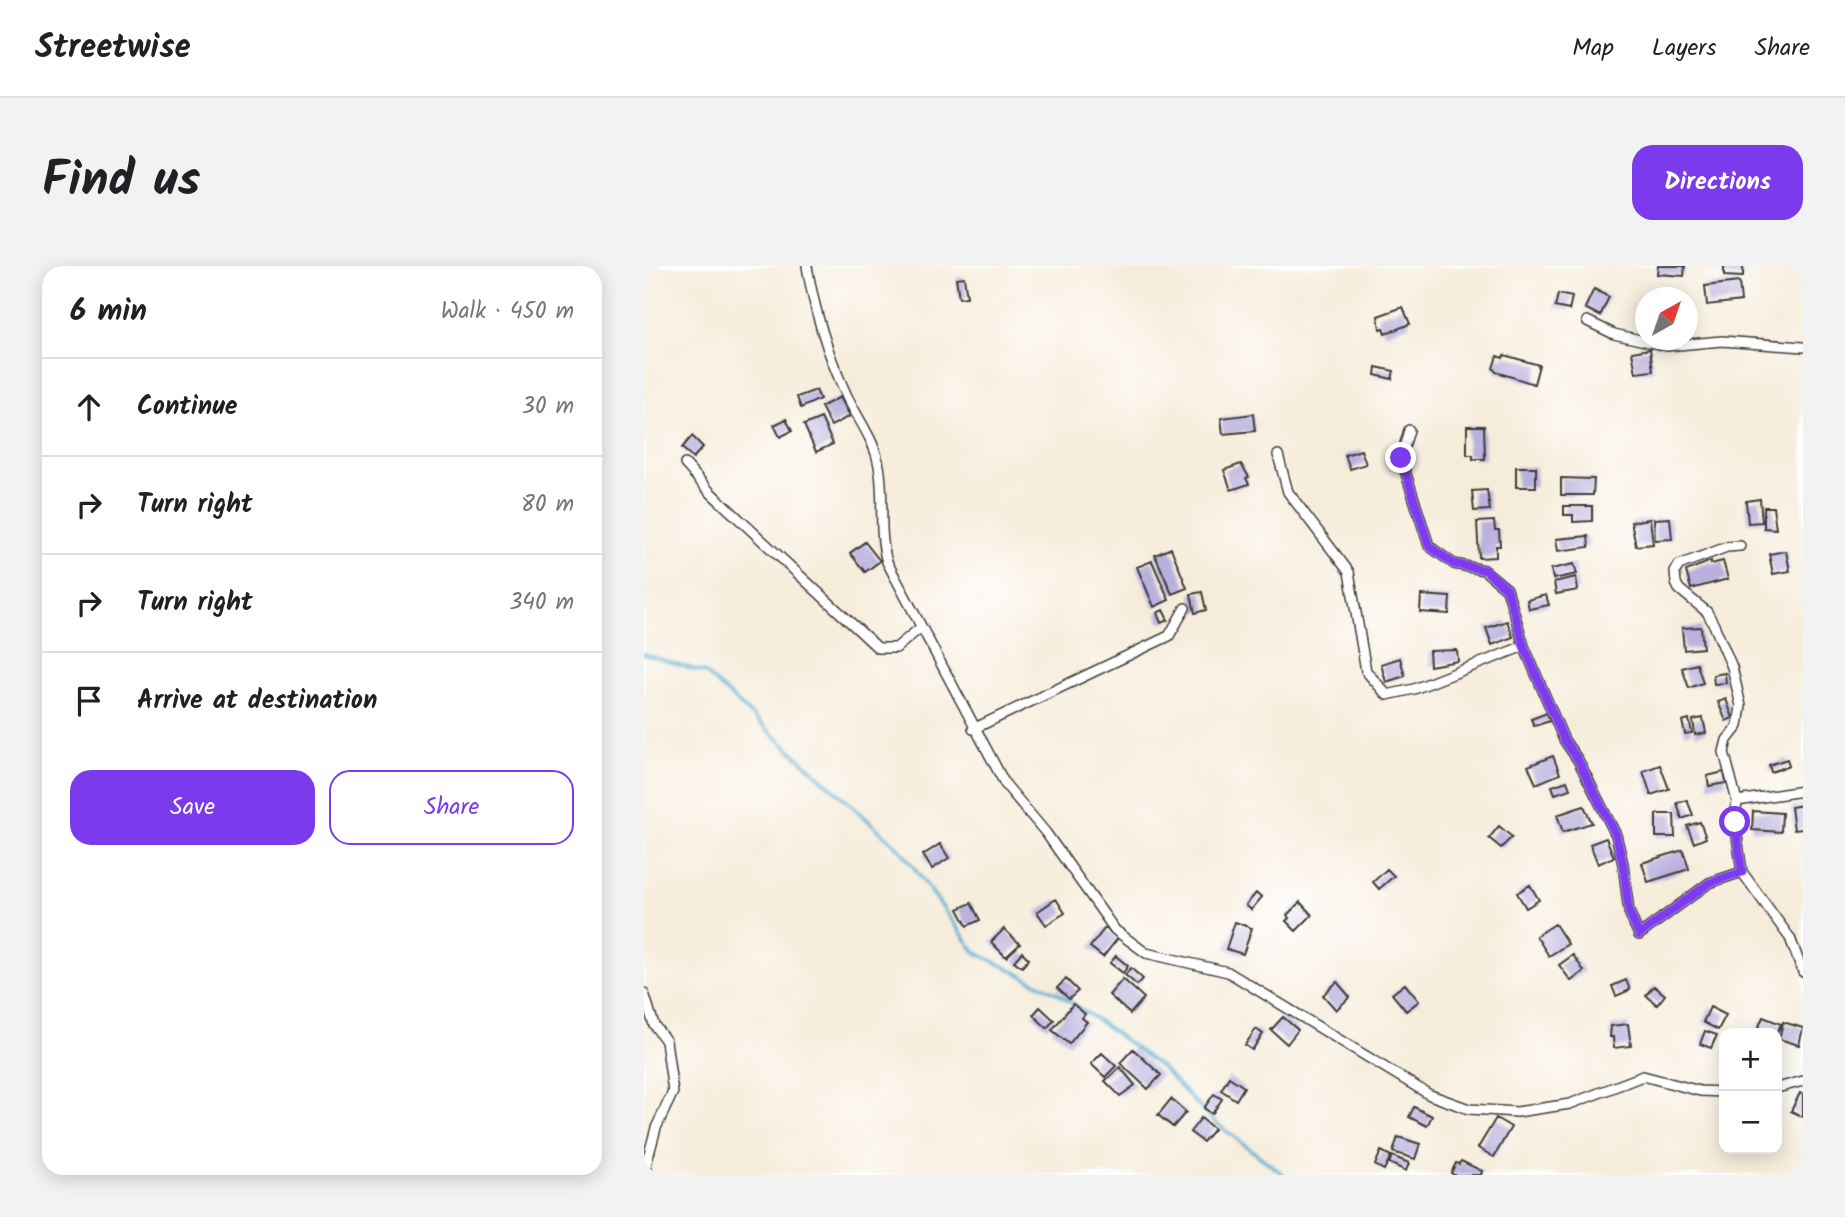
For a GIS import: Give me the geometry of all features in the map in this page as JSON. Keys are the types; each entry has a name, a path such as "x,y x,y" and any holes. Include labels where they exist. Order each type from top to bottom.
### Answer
{"street":[{"path":"807,266 841,382 873,444 879,463 881,543 887,562 973,729 1005,784 1046,833 1115,930 1146,953 1228,972 1430,1095 1469,1109 1517,1112 1570,1104 1643,1076 1700,1091 1719,1092"},
{"path":"1587,321 1614,334 1667,346 1722,341 1803,347"},
{"path":"1409,430 1401,458 1429,546 1454,564 1485,570 1507,589 1524,646 1564,740 1578,760 1616,835 1629,912 1639,935 1709,883 1742,872"},
{"path":"1278,455 1288,492 1349,572 1366,671 1387,695 1414,689 1524,646"},
{"path":"685,464 710,492 877,648 896,648 920,628"},
{"path":"1740,546 1727,547 1679,565 1675,572 1679,589 1707,612 1732,667 1741,715 1724,752 1737,801 1735,822 1742,872 1790,938 1803,972"},
{"path":"973,729 1168,636 1185,608"},
{"path":"1737,801 1803,792"},
{"path":"644,993 654,1025 666,1041 673,1092 656,1128 646,1165 648,1175"},
{"path":"1782,1087 1803,1081"}],"building":[{"path":"1658,266 1685,266 1684,276 1657,274"},
{"path":"1724,266 1743,266 1743,277 1724,276"},
{"path":"964,277 967,297 959,298 956,278"},
{"path":"1739,282 1741,301 1707,305 1705,286"},
{"path":"1594,289 1609,297 1600,316 1585,308"},
{"path":"1558,294 1572,297 1569,310 1555,307"},
{"path":"1403,307 1410,324 1385,334 1383,328 1380,329 1378,316"},
{"path":"1650,350 1653,371 1636,373 1632,352"},
{"path":"1504,355 1539,365 1534,384 1496,372 1493,368 1497,356 1503,358"},
{"path":"1376,367 1394,371 1392,379 1375,375"},
{"path":"816,390 820,399 801,408 797,397"},
{"path":"840,397 850,416 831,426 821,407"},
{"path":"1253,414 1255,431 1223,434 1221,418"},
{"path":"821,418 833,444 816,452 804,425"},
{"path":"786,419 792,431 780,437 774,425"},
{"path":"1467,426 1484,426 1485,459 1473,459 1473,455 1467,455"},
{"path":"692,436 703,447 693,458 682,448"},
{"path":"1361,450 1366,464 1350,469 1345,455"},
{"path":"1241,464 1249,477 1246,478 1249,484 1231,490 1224,470"},
{"path":"1516,467 1536,467 1536,487 1516,487"},
{"path":"1561,478 1594,479 1593,495 1561,495"},
{"path":"1487,490 1490,510 1474,511 1472,491"},
{"path":"1760,499 1762,522 1748,523 1746,501"},
{"path":"1564,506 1592,506 1592,521 1573,522 1573,515 1564,515"},
{"path":"1764,507 1773,507 1776,529 1764,528"},
{"path":"1670,518 1672,539 1655,540 1654,519"},
{"path":"1650,519 1653,544 1636,546 1631,522"},
{"path":"1494,521 1495,530 1499,530 1500,546 1496,546 1496,557 1479,558 1477,522"},
{"path":"1588,536 1589,547 1558,551 1556,539"},
{"path":"865,542 880,561 865,572 850,553"},
{"path":"1171,548 1187,588 1172,594 1155,555"},
{"path":"1786,551 1790,571 1773,574 1769,554"},
{"path":"1152,561 1169,600 1154,607 1137,567"},
{"path":"1711,561 1711,564 1723,561 1728,579 1691,589 1686,571"},
{"path":"1574,564 1577,574 1553,579 1551,569"},
{"path":"1576,577 1578,590 1556,594 1554,582"},
{"path":"1202,592 1206,610 1195,613 1191,594"},
{"path":"1421,595 1450,597 1449,614 1420,612"},
{"path":"1546,595 1549,605 1529,609 1527,600"},
{"path":"1163,610 1168,620 1161,623 1157,613"},
{"path":"1507,621 1513,637 1492,645 1486,628"},
{"path":"1701,627 1703,648 1684,650 1682,628"},
{"path":"1457,650 1458,661 1430,666 1429,651"},
{"path":"1400,658 1405,676 1386,682 1381,664"},
{"path":"1697,664 1703,683 1689,688 1682,668"},
{"path":"1725,673 1726,683 1714,684 1713,675"},
{"path":"1726,699 1733,718 1726,721 1718,702"},
{"path":"1547,713 1550,721 1534,726 1531,719"},
{"path":"1703,718 1706,733 1695,735 1693,720"},
{"path":"1689,719 1692,733 1685,734 1682,721"},
{"path":"1553,756 1560,774 1536,784 1528,766"},
{"path":"1787,759 1789,766 1771,772 1769,765"},
{"path":"1660,765 1669,789 1651,795 1643,771"},
{"path":"1724,772 1726,783 1709,786 1707,776"},
{"path":"1567,781 1570,789 1555,794 1552,786"},
{"path":"1687,800 1693,815 1682,819 1677,803"},
{"path":"1803,805 1803,829 1794,830 1791,807"},
{"path":"1584,806 1592,823 1563,832 1557,815"},
{"path":"1753,811 1782,813 1781,832 1752,830"},
{"path":"1656,814 1674,814 1675,837 1656,837"},
{"path":"1700,822 1706,838 1694,843 1687,826"},
{"path":"1499,826 1512,837 1501,848 1489,838"},
{"path":"1606,838 1614,857 1598,864 1590,844"},
{"path":"940,844 949,858 932,869 923,855"},
{"path":"1683,850 1689,869 1648,882 1642,863"},
{"path":"1387,869 1394,876 1379,889 1373,882"},
{"path":"1530,885 1539,900 1526,908 1517,893"},
{"path":"1256,893 1262,897 1251,910 1246,905"},
{"path":"1056,899 1065,913 1046,925 1037,912"},
{"path":"1300,902 1312,915 1296,931 1286,921 1289,918 1287,915"},
{"path":"971,903 980,920 967,926 958,909"},
{"path":"1235,922 1252,928 1243,954 1226,949"},
{"path":"1555,924 1568,944 1549,956 1536,936"},
{"path":"1105,928 1118,938 1103,957 1090,947"},
{"path":"1004,929 1020,944 1006,957 991,942"},
{"path":"1022,952 1029,959 1022,967 1014,961"},
{"path":"1573,955 1584,971 1571,981 1559,965"},
{"path":"1116,956 1128,966 1123,973 1110,963"},
{"path":"1131,968 1143,979 1137,985 1125,975"},
{"path":"1066,979 1078,991 1069,999 1057,988"},
{"path":"1123,979 1144,998 1130,1014 1109,995"},
{"path":"1626,980 1630,990 1616,996 1612,986"},
{"path":"1337,982 1350,997 1336,1010 1323,995"},
{"path":"1405,984 1419,1001 1406,1011 1392,994"},
{"path":"1654,986 1665,995 1657,1005 1646,995"},
{"path":"1073,1004 1085,1014 1082,1018 1087,1022 1069,1044 1052,1030"},
{"path":"1040,1007 1054,1020 1047,1028 1033,1015"},
{"path":"1710,1007 1726,1015 1718,1030 1703,1022"},
{"path":"1283,1017 1298,1030 1287,1044 1271,1030"},
{"path":"1763,1017 1781,1024 1779,1028 1758,1028"},
{"path":"1783,1022 1803,1028 1799,1045 1782,1040"},
{"path":"1628,1024 1631,1046 1614,1048 1613,1037 1610,1037 1611,1026"},
{"path":"1256,1029 1263,1034 1252,1050 1245,1045"},
{"path":"1705,1031 1717,1035 1711,1048 1700,1044"},
{"path":"1133,1049 1161,1075 1148,1089 1120,1063"},
{"path":"1102,1053 1116,1066 1105,1077 1091,1064"},
{"path":"1120,1067 1135,1085 1120,1096 1105,1081"},
{"path":"1229,1077 1244,1087 1236,1100 1221,1090"},
{"path":"1800,1093 1803,1095 1803,1117 1791,1111"},
{"path":"1214,1094 1222,1099 1212,1114 1204,1108"},
{"path":"1171,1099 1186,1112 1173,1127 1158,1115"},
{"path":"1414,1107 1432,1116 1427,1126 1409,1117"},
{"path":"1201,1118 1214,1129 1203,1142 1190,1132"},
{"path":"1496,1118 1511,1127 1494,1157 1478,1148"},
{"path":"1398,1137 1420,1144 1415,1159 1393,1152"},
{"path":"1381,1151 1391,1156 1384,1170 1375,1165"},
{"path":"1392,1156 1409,1163 1406,1171 1389,1163"},
{"path":"1461,1161 1482,1171 1481,1175 1451,1173 1456,1163"}],"waterway":[{"path":"644,654 705,673 901,850 975,952 1057,993 1100,1022 1162,1068 1212,1120 1284,1175"}],"route":[{"path":"1401,458 1429,546 1454,564 1485,570 1507,589 1524,646 1548,697 1564,740 1578,760 1616,835 1629,912 1639,935 1709,883 1742,872 1735,822"}]}
